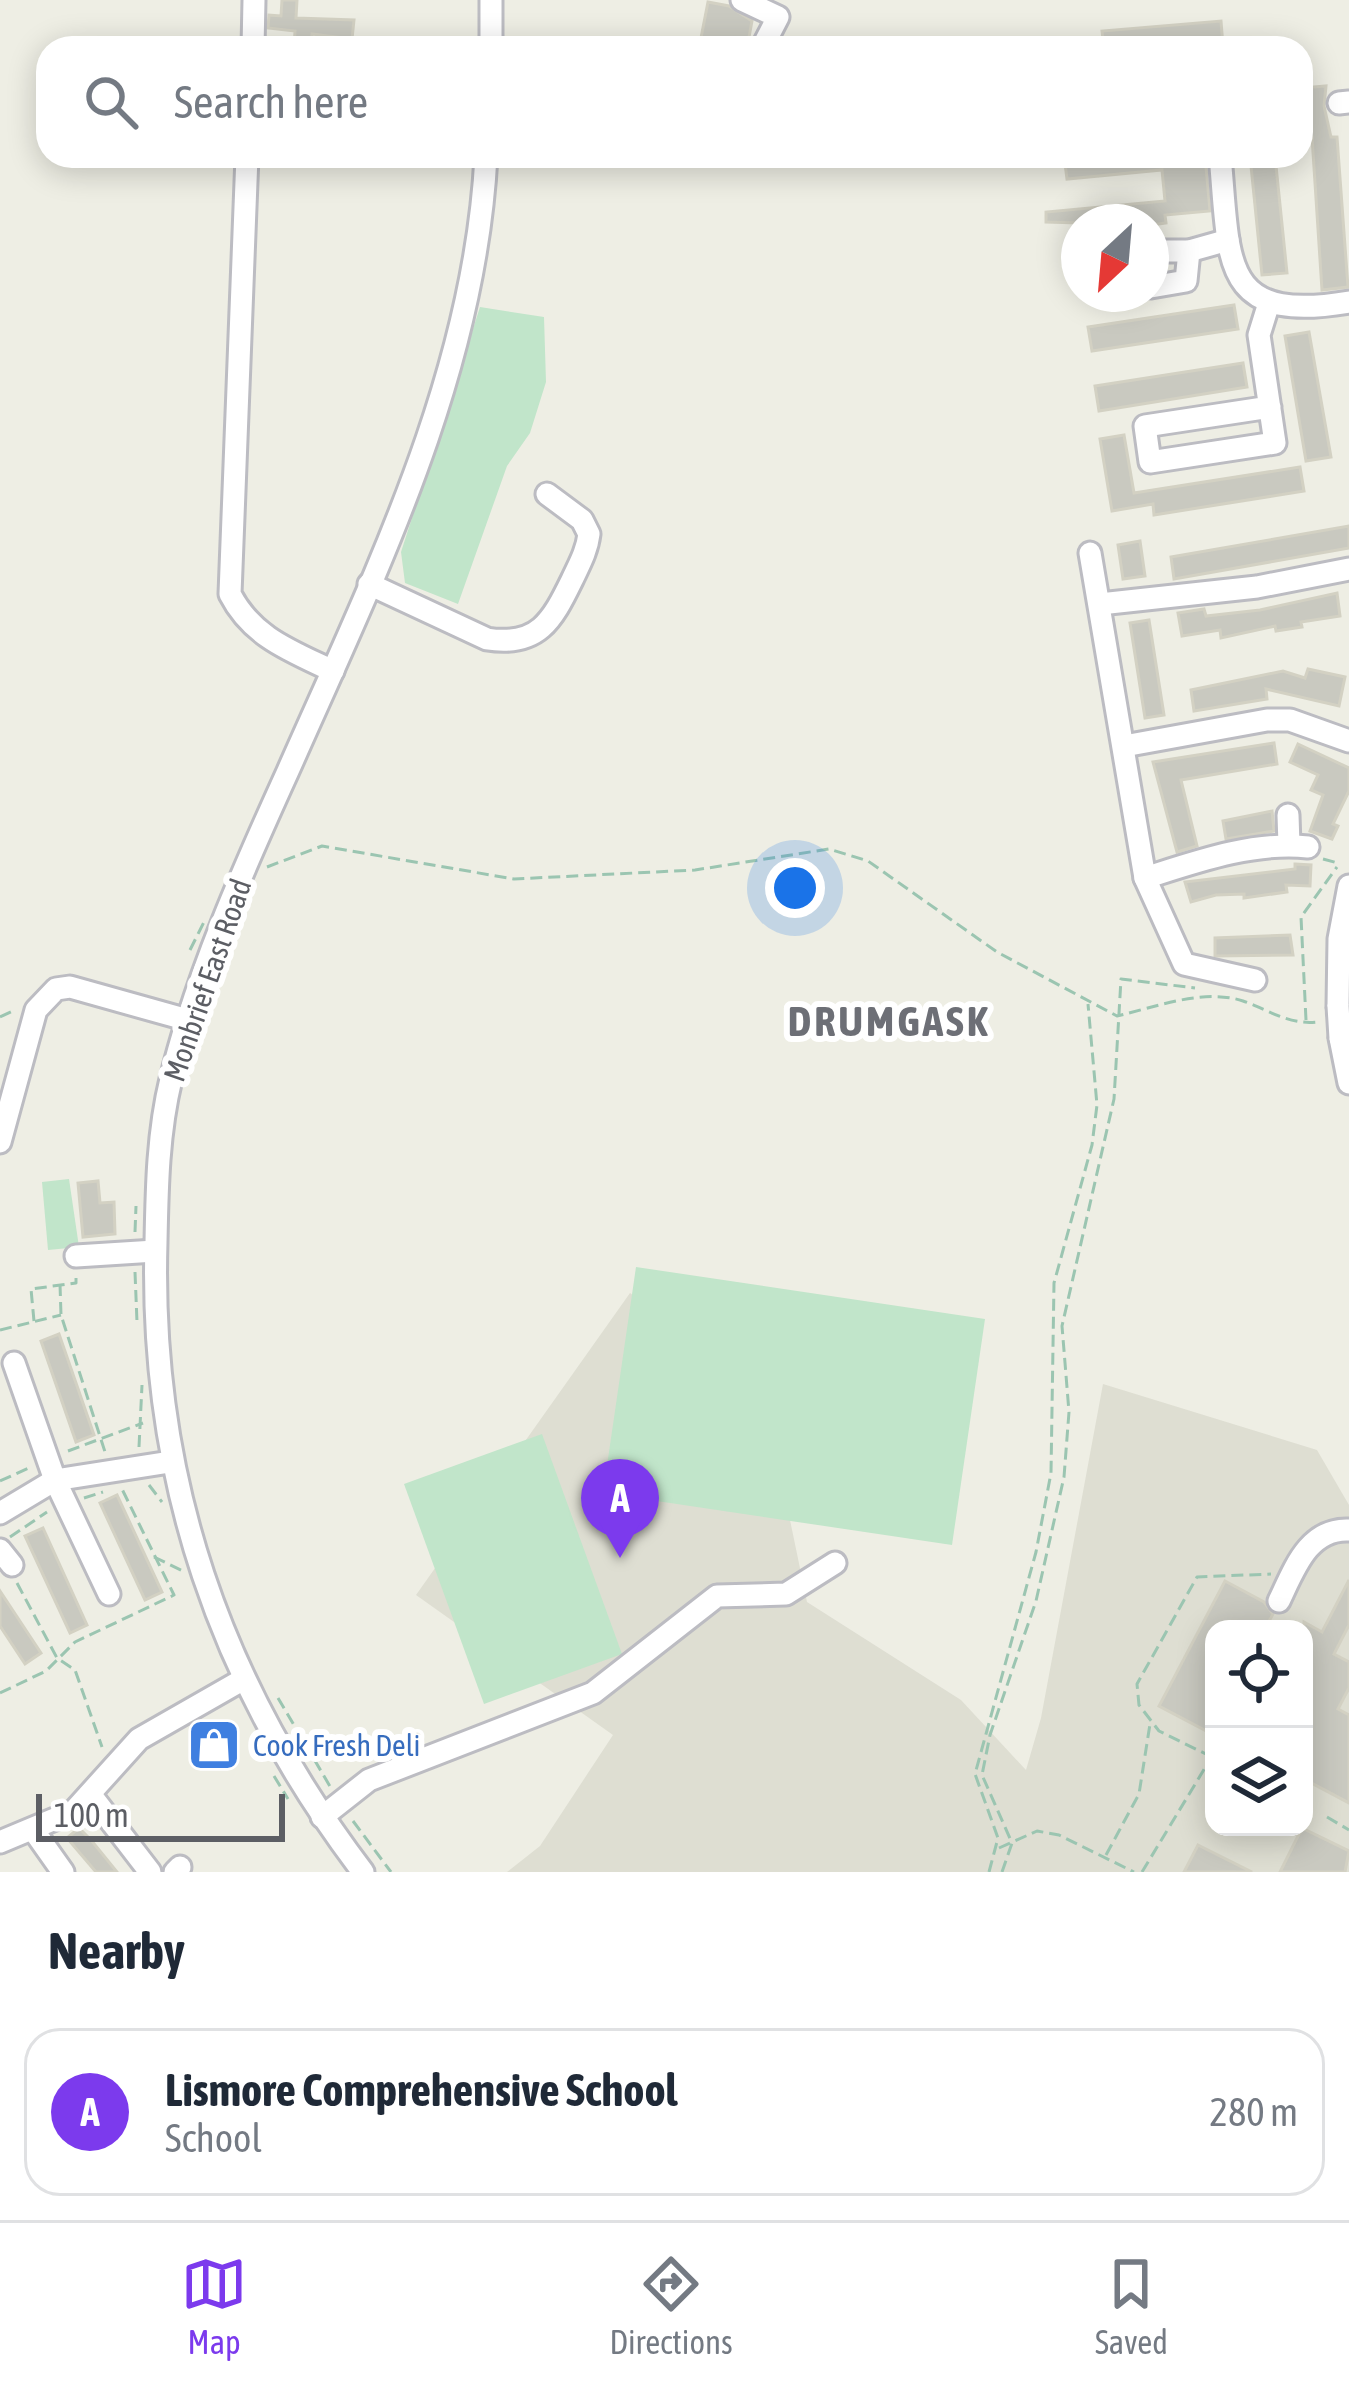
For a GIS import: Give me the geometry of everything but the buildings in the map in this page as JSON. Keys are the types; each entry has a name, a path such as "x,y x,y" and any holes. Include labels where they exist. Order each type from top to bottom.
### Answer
{"street":[{"path":"253,36 254,0"},
{"path":"491,0 491,36"},
{"path":"742,0 778,17 768,36"},
{"path":"247,168 230,594 240,613 269,640 333,670"},
{"name":"Monbrief East Road","path":"363,1872 322,1817 190,1574 170,1462 145,1252 158,1156 188,1020 243,874 369,584 445,386 483,222 485,168"},
{"path":"1221,168 1228,240 1238,278 1268,306 1303,310 1349,302"},
{"path":"1169,251 1189,251 1228,240"},
{"path":"1169,284 1186,281 1189,251"},
{"path":"1268,306 1258,335 1270,407 1275,443 1150,462 1144,426 1270,407"},
{"path":"369,584 488,639 507,642 541,633 554,619 590,535 582,520 547,494"},
{"path":"1090,554 1145,878 1184,964 1256,980"},
{"path":"1100,604 1257,586 1349,569"},
{"path":"1124,746 1291,720 1349,741"},
{"path":"1145,878 1201,860 1299,846 1288,815"},
{"path":"1343,877 1335,1022 1349,1083"},
{"path":"0,1142 36,1010 56,989 70,988 188,1020"},
{"path":"76,1256 145,1252"},
{"path":"14,1363 52,1470 109,1594"},
{"path":"0,1514 52,1470 170,1462"},
{"path":"1279,1600 1304,1551 1320,1538 1349,1530"},
{"path":"322,1817 369,1780 593,1693 717,1596 786,1594 835,1563"},
{"path":"0,1842 74,1811 112,1764 157,1727 244,1679"},
{"path":"89,1794 150,1872"},
{"path":"34,1831 63,1872"}],"path":[{"path":"243,874 322,846 514,879 695,870 830,849 868,861 997,952 1117,1016 1207,996 1242,1000"},
{"path":"1306,1024 1301,917 1306,902 1343,877"},
{"path":"187,959 202,918 226,918"},
{"path":"1002,1872 1012,1843 982,1775 990,1735 1036,1601 1064,1478 1069,1412 1062,1325 1114,1099 1121,979 1228,991 1277,1018 1306,1024 1335,1022"},
{"path":"989,1872 999,1848 975,1774 1036,1552 1051,1473 1054,1283 1092,1145 1097,1105 1088,1004"},
{"path":"138,1190 145,1252 138,1335"},
{"path":"34,1321 31,1289 76,1283 76,1256"},
{"path":"60,1284 61,1315 110,1469"},
{"path":"0,1330 61,1315"},
{"path":"141,1374 144,1466 167,1519"},
{"path":"0,1480 52,1470 100,1438 143,1423"},
{"path":"177,1553 190,1574"},
{"path":"6,1557 57,1658 75,1670 112,1764"},
{"path":"154,1557 190,1574"},
{"path":"1205,1751 1150,1723 1139,1705 1137,1684 1197,1577 1292,1575"},
{"path":"272,1687 340,1802 392,1872"},
{"path":"1105,1857 1139,1795 1150,1723"},
{"path":"1142,1872 1205,1768"},
{"path":"271,1769 298,1814"},
{"path":"1327,1817 1349,1831"},
{"path":"999,1848 1036,1831 1059,1835 1134,1872"}],"shaded area":[{"path":"630,1293 841,1439 790,1520 807,1602 961,1700 1026,1770 1041,1718 1103,1384 1317,1450 1349,1505 1349,1872 507,1872 540,1846 613,1735 416,1595"}],"green space":[{"path":"480,307 544,317 546,382 530,433 507,466 458,604 405,583 401,552"},
{"path":"69,1179 79,1247 48,1250 42,1182"},
{"path":"636,1267 985,1319 952,1545 603,1493"},
{"path":"542,1434 622,1654 484,1704 404,1484"}],"place":[{"name":"Lismore Comprehensive School","path":"620,1558"},
{"name":"Cook Fresh Deli","path":"214,1745"}],"district":[{"name":"DRUMGASK","path":"889,1021"}]}
